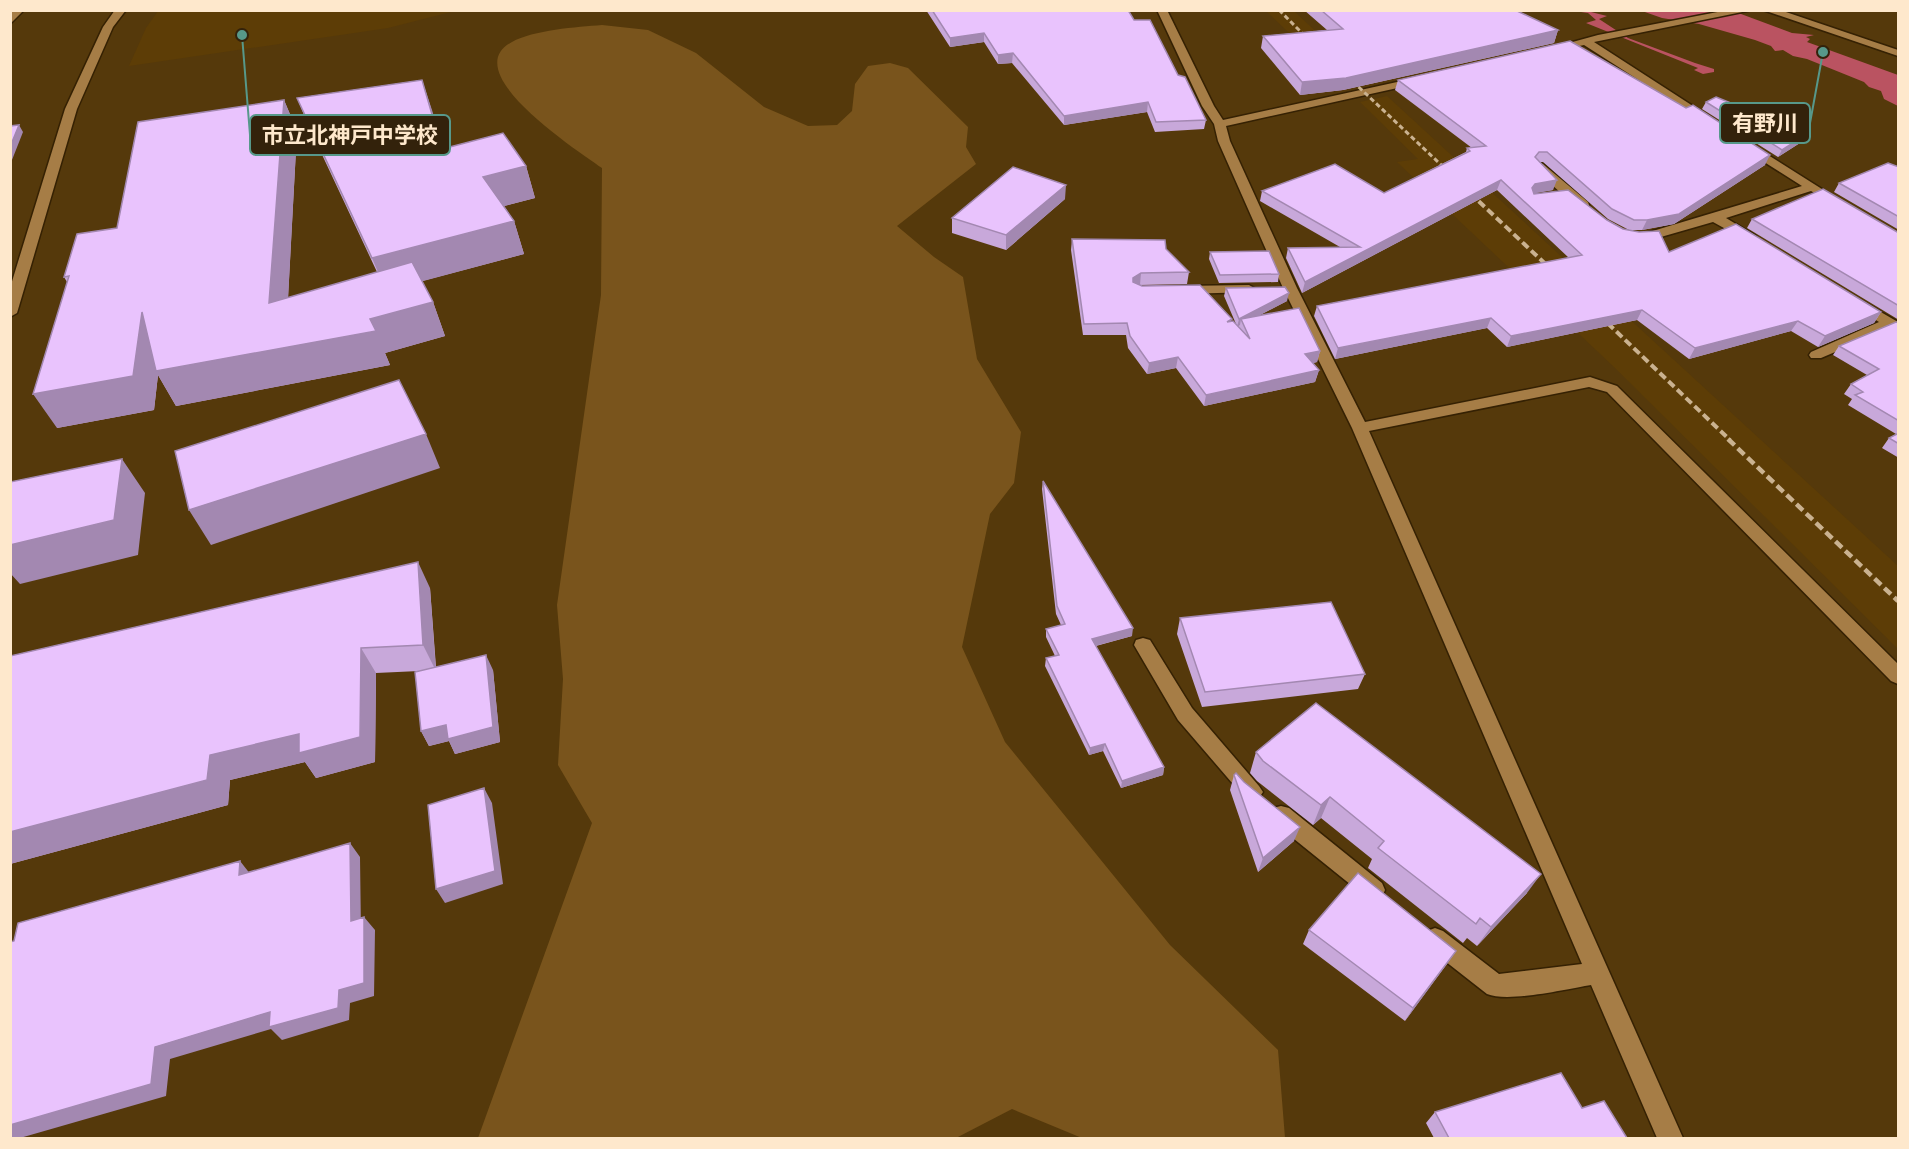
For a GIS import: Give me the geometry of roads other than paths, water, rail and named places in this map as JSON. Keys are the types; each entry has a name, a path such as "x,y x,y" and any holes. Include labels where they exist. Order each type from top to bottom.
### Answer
{"street":[{"path":"10,21 19,10"},
{"path":"10,313 71,109 108,27 121,10"},
{"path":"1162,10 1208,106 1220,124 1224,141 1279,288 1360,428 1596,974 1670,1138"},
{"path":"1540,52 1747,10"},
{"path":"1768,10 1899,54"},
{"path":"1592,40 1723,130"},
{"path":"1220,124 1435,76"},
{"path":"1743,143 1850,210"},
{"path":"1539,167 1563,195 1594,215"},
{"path":"1620,233 1629,237 1647,237 1811,187"},
{"path":"1715,217 1764,246"},
{"path":"1169,288 1279,288"},
{"path":"1851,299 1894,325"},
{"path":"1816,355 1894,325"},
{"path":"1360,428 1590,382 1612,389 1899,676"},
{"path":"1143,645 1185,714 1248,789 1394,906"},
{"path":"1422,928 1495,986 1596,974"}],"railway":[{"path":"1279,10 1314,45"},
{"path":"1347,76 1472,194"},
{"path":"1470,193 1556,274"},
{"path":"1599,315 1730,440"},
{"path":"1728,439 1898,601"}],"place":[{"name":"市立北神戸中学校","path":"242,35"},
{"name":"有野川","path":"1823,52"}]}
